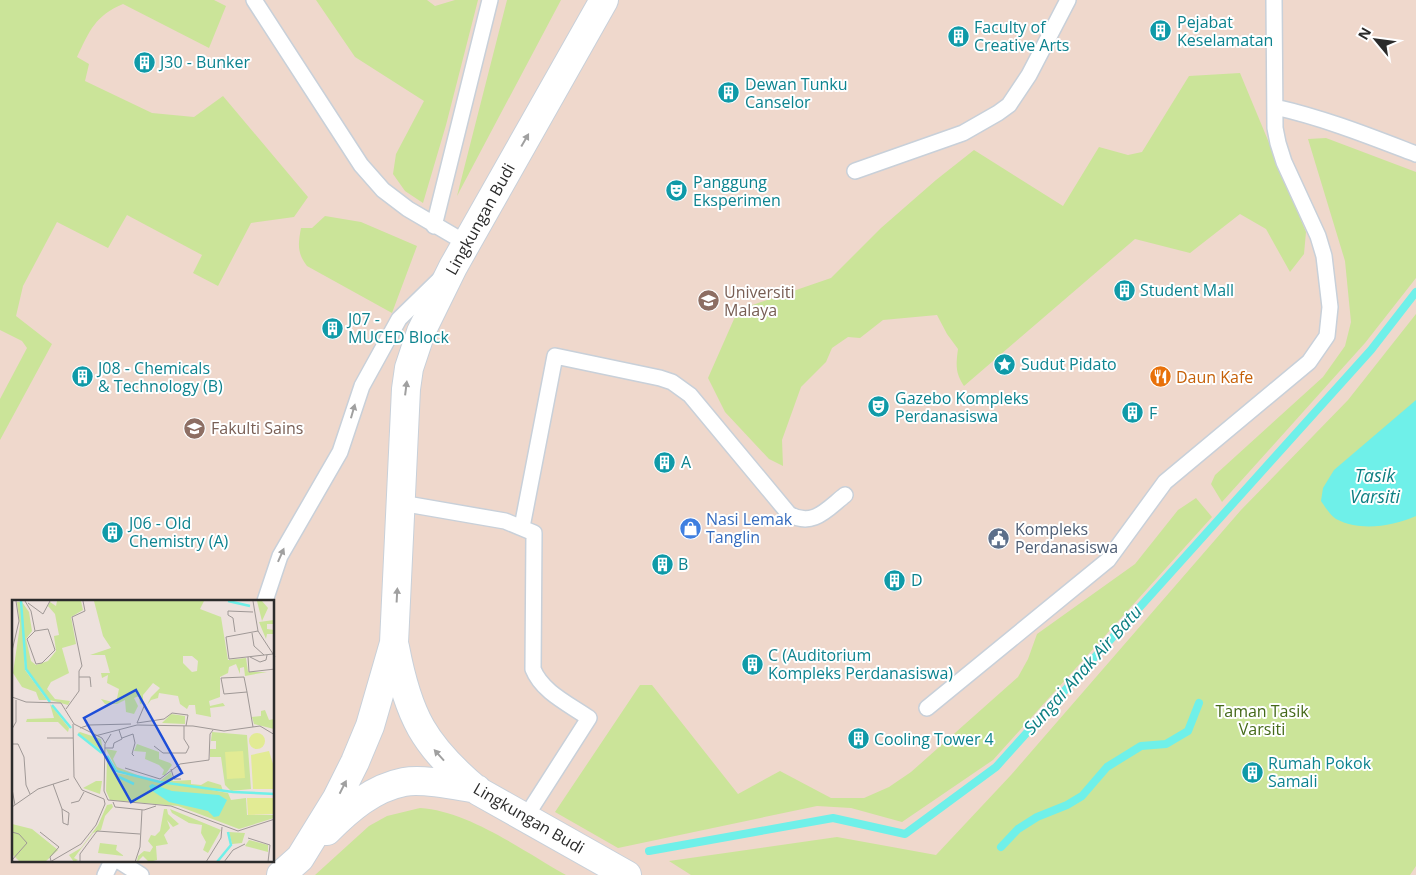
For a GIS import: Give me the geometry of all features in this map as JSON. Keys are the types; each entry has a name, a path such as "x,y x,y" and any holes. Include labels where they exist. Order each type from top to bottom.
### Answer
{"street":[{"name":"Lingkungan Budi","path":"290,867 337,798 355,762 370,726 394,644 402,454 409,368 421,332 466,243 604,0"},
{"name":"Lingkungan Budi","path":"394,644 403,688 420,728 431,746 446,762 477,789 626,875"},
{"path":"290,867 347,811 380,789 406,781 477,789"}],"lane":[{"path":"254,0 361,165 383,190 434,226 466,243"},
{"path":"434,226 490,0"},
{"path":"855,171 963,132 998,114 1009,105 1029,75 1068,0"},
{"path":"927,708 1108,560 1165,482 1310,362 1320,350 1327,336 1330,321 1324,256 1318,236 1278,143 1275,107 1274,0"},
{"path":"1275,107 1339,124 1416,154"},
{"path":"265,600 280,556 340,452 362,386 399,319 453,267"},
{"path":"522,527 555,356 660,378 676,384 690,395 789,514 796,518 803,520 816,517 845,494"},
{"path":"401,503 505,521 534,533 533,669 537,679 544,687 589,718 525,818"},
{"path":"106,875 112,862"},
{"path":"121,862 142,875"}],"shaded area":[{"name":"Universiti Malaya","path":"0,0 1416,0 1416,875 0,875"}],"green space":[{"path":"0,0 214,0 226,6 209,48 123,4 106,14 94,25 77,57 89,64 85,81 152,113 194,117 223,96 308,197 294,217 251,223 218,286 193,273 202,255 127,215 108,248 57,222 23,286 16,316 52,344 0,440 0,399 27,348 22,341 0,330"},
{"path":"316,0 427,0 435,6 455,0 478,0 446,125 423,203 405,191 393,174 396,154 424,101 355,57"},
{"path":"507,0 561,0 457,196"},
{"path":"1240,73 1306,232 1304,254 1290,272 1266,229 1240,214 1190,253 1135,239 964,386 957,368 958,349 937,315 883,320 860,338 848,337 832,348 826,362 801,387 782,440 783,466 769,459 725,412 708,378 738,310 831,278 881,228 974,150 1063,206 1099,147 1128,155 1142,152 1189,76"},
{"path":"1326,138 1416,172 1416,278 1365,343 1222,502 1211,484 1215,475 1323,377 1345,346 1351,322 1345,261 1308,139"},
{"path":"325,216 361,222 417,246 392,313 307,266 301,257 299,248 301,228 312,228"},
{"name":"Taman Tasik Varsiti","path":"1416,314 1416,866 1410,875 691,875 669,861 837,837 936,855 1011,775 1241,510 1348,400"},
{"path":"1196,498 1212,517 993,760 902,822 851,808 817,806 618,848 555,812 640,685 652,685 738,794 780,771 831,798 864,798 889,787 911,772 1018,677 1028,659 1037,634 1135,564 1178,510"},
{"path":"420,808 457,816 476,824 566,875 315,875 369,826 387,816"}],"water":[{"name":"Tasik Varsiti","path":"1416,400 1416,516 1397,523 1376,526 1356,525 1336,519 1321,501 1323,488 1334,470"}],"waterway":[{"name":"Sungai Anak Air Batu","path":"649,851 833,818 905,834 996,767 1371,350 1416,292"},
{"path":"1001,847 1018,829 1037,817 1067,805 1082,796 1107,767 1141,746 1166,744 1188,731 1199,703"}],"place":[{"name":"Pejabat Keselamatan","path":"1161,31"},
{"name":"Faculty of Creative Arts","path":"958,36"},
{"name":"J30 - Bunker","path":"144,62"},
{"name":"Dewan Tunku Canselor","path":"729,93"},
{"name":"Panggung Eksperimen","path":"677,191"},
{"name":"Student Mall","path":"1124,290"},
{"name":"Universiti Malaya","path":"708,301"},
{"name":"J07 - MUCED Block","path":"332,328"},
{"name":"Sudut Pidato","path":"1005,364"},
{"name":"J08 - Chemicals & Technology (B)","path":"82,377"},
{"name":"Daun Kafe","path":"1160,377"},
{"name":"Gazebo Kompleks Perdanasiswa","path":"879,407"},
{"name":"F","path":"1133,413"},
{"name":"Fakulti Sains","path":"195,428"},
{"name":"A","path":"665,462"},
{"name":"Nasi Lemak Tanglin","path":"690,528"},
{"name":"J06 - Old Chemistry (A)","path":"113,532"},
{"name":"Kompleks Perdanasiswa","path":"999,538"},
{"name":"B","path":"662,564"},
{"name":"D","path":"895,580"},
{"name":"C (Auditorium Kompleks Perdanasiswa)","path":"752,664"},
{"name":"Cooling Tower 4","path":"858,739"},
{"name":"Rumah Pokok Samali","path":"1252,772"}]}
